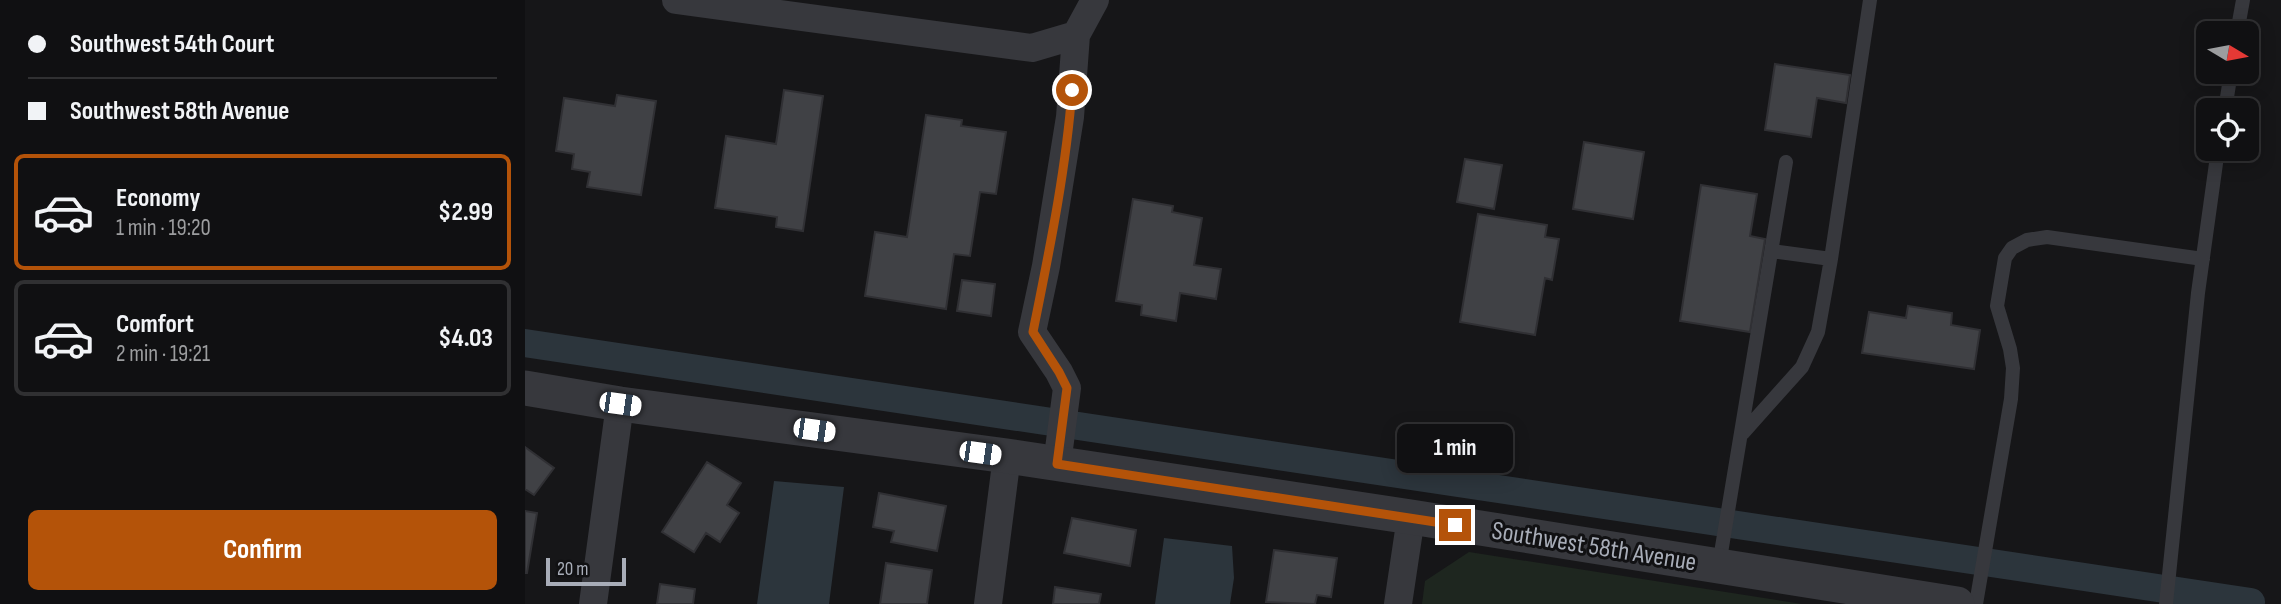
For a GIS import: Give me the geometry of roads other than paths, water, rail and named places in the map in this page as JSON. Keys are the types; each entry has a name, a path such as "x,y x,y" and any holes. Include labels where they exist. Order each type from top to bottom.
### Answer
{"street":[{"path":"676,0 1032,48 1076,35"},
{"path":"1057,464 1067,388 1033,332 1070,117 1076,35 1095,0"},
{"name":"Southwest 58th Avenue","path":"525,387 620,404 1007,456 1719,566 1968,592"},
{"path":"593,604 620,404"},
{"path":"988,604 1007,456"},
{"path":"1398,604 1411,517"}],"lane":[{"path":"1742,434 1803,367 1818,332 1870,0"},
{"path":"2239,21 2242,0"},
{"path":"2166,604 2203,259 2216,161"},
{"path":"1719,566 1786,162"},
{"path":"1976,604 1968,592 1985,555 2011,398 2013,368 1997,306 2005,258 2012,248 2027,240 2047,237 2203,259"},
{"path":"1772,251 1831,259"}],"waterway":[{"path":"525,343 2251,602"}]}
